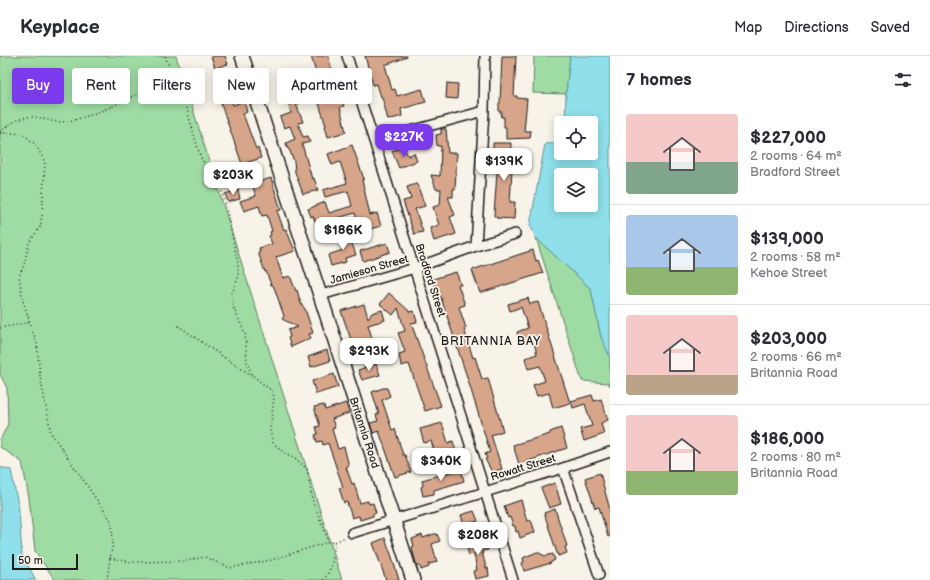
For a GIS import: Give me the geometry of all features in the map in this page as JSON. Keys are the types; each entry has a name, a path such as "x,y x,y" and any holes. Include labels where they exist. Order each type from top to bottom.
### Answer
{"street":[{"name":"Britannia Road","path":"242,56 413,580"},
{"name":"Bradford Street","path":"347,56 416,268 513,580"},
{"path":"476,246 484,111 485,56"},
{"path":"374,141 484,111"},
{"name":"Jamieson Street","path":"321,295 416,268 476,246 515,234"},
{"name":"Rowatt Street","path":"352,533 610,452"},
{"path":"563,468 599,575"}],"path":[{"path":"165,56 170,68"},
{"path":"0,133 9,124 24,117 35,117 53,122 67,122 91,115 138,92"},
{"path":"184,104 200,156 205,165 218,181 225,202 238,264 238,278 232,293 233,307 245,333 247,362 253,376"},
{"path":"0,133 24,135 35,144 45,162 40,227 29,243 24,265 19,276 23,300 37,344 40,376 51,433 112,522 113,544 107,580"},
{"path":"0,328 30,322"},
{"path":"178,326 204,342 229,362 253,376 272,391 274,397 270,431 273,443 285,453 295,458 307,469 313,503 328,542"},
{"path":"110,558 131,562 184,561 205,557 230,568 271,560 328,542 335,542 352,533"},
{"path":"323,580 327,576 332,564 335,542"}],"green space":[{"path":"0,56 176,56 180,68 138,68 138,104 191,104 342,580 55,580 35,551 29,498 22,462 0,447 0,440 8,424 7,388 0,374"},
{"path":"534,56 570,56 566,94 533,93"},
{"path":"536,238 591,289 601,337 610,357 610,386 608,383 582,381"}],"water":[{"path":"570,56 610,56 610,357 601,337 591,289 536,238 530,225 545,144 554,143 554,160 598,160 598,116 565,116"},
{"path":"0,467 11,470 19,510 22,555 36,580 0,580"}],"building":[{"path":"211,56 225,56 228,64 215,68"},
{"path":"311,56 328,56 331,68 315,68"},
{"path":"365,56 407,56 385,65 392,90 395,89 397,96 422,89 426,102 401,109 402,116 388,120 377,84 373,85 372,68 368,68"},
{"path":"502,56 516,56 514,96 517,96 517,98 527,99 524,131 531,131 530,138 506,139 504,117 501,117 502,112 499,112"},
{"path":"447,83 458,84 457,99 446,98"},
{"path":"221,104 245,104 247,112 243,114 256,149 258,148 261,158 242,164"},
{"path":"289,104 296,104 303,122 298,123 303,137 308,136 310,142 302,144 312,179 314,178 318,190 303,194 295,172 294,161 286,143 295,139 290,126 284,128 280,117 291,113"},
{"path":"319,104 343,104 344,106 340,107 346,132 328,137"},
{"path":"441,129 446,129 448,153 457,153 455,189 453,189 453,197 448,197 455,215 450,217 456,234 434,241 430,228 439,225 433,207 440,205 441,189 436,189 431,175 440,176 441,146 437,146 436,135 441,134"},
{"path":"493,143 511,143 510,170 512,170 510,202 515,202 514,219 496,218 497,217 494,216 498,157 493,157"},
{"path":"352,145 364,179 362,180 370,215 377,213 381,226 366,230 364,225 359,226 355,213 334,219 335,222 318,228 308,209 325,202 329,213 352,206 348,191 325,197 323,190 347,183 340,162 332,165 328,154"},
{"path":"404,147 408,156 414,153 417,161 399,168 392,151"},
{"path":"271,178 281,210 277,211 284,230 286,229 295,251 276,257 283,278 290,276 296,291 297,290 313,333 309,334 311,338 291,347 288,338 290,337 288,330 298,327 282,319 284,316 275,290 273,285 271,285 266,271 265,272 258,252 260,252 259,248 272,244 269,236 271,235 270,232 272,231 267,215 262,216 259,206 244,211 240,201 256,196 252,184"},
{"path":"417,184 425,206 415,209 423,232 414,234 403,201 411,199 407,187"},
{"path":"238,190 240,199 228,202 225,194"},
{"path":"348,232 356,255 345,258 346,262 331,266 328,255 343,250 338,236"},
{"path":"387,243 390,252 363,261 360,251"},
{"path":"533,250 536,261 538,260 543,273 480,293 472,270"},
{"path":"456,272 461,285 458,285 465,305 459,307 466,328 464,329 473,358 475,357 482,379 488,378 503,431 491,435 502,469 492,472 485,459 487,458 485,454 490,452 468,380 439,292 437,292 433,279"},
{"path":"389,293 409,312 414,311 417,322 411,323 441,406 425,411 409,364 401,366 399,354 405,352 398,333 405,331 398,308 393,315 380,304"},
{"path":"528,298 530,304 538,302 570,403 553,408 549,393 537,396 533,385 545,381 540,366 528,369 525,358 537,354 533,339 520,343 517,332 528,328 521,307 510,311 508,304"},
{"path":"364,304 368,318 372,313 382,310 385,320 368,325 374,344 355,351 341,311"},
{"path":"327,350 330,361 311,367 308,357"},
{"path":"376,364 380,375 362,380 358,370"},
{"path":"334,374 338,387 316,394 312,381"},
{"path":"387,388 390,396 382,400 392,430 395,429 403,455 405,455 411,472 395,477 379,431 373,433 370,423 378,421 376,415 379,414 372,392"},
{"path":"592,395 594,401 601,399 608,420 601,423 604,434 584,441 580,429 592,426 585,404 573,408 571,401"},
{"path":"346,403 349,413 332,419 335,428 332,429 338,449 344,447 349,466 346,467 352,484 354,483 360,503 368,501 369,504 373,503 376,513 373,514 373,516 360,520 359,516 352,518 347,502 344,503 339,488 343,487 328,443 323,445 322,441 317,442 315,435 318,434 316,427 320,426 314,407 324,405 325,410"},
{"path":"442,423 448,443 453,441 457,456 438,462 431,441 424,443 420,429"},
{"path":"561,428 567,448 519,464 513,445 550,434 550,432"},
{"path":"461,469 464,481 434,490 434,494 423,496 421,487 423,486 422,480"},
{"path":"600,473 610,510 610,536 608,537 599,507 595,508 585,478"},
{"path":"555,483 561,504 549,508 541,488"},
{"path":"521,500 527,521 531,520 535,532 520,538 518,531 516,532 515,526 513,526 510,517 508,518 504,506"},
{"path":"555,509 567,546 565,547 567,553 558,556 544,513"},
{"path":"474,511 478,521 464,525 461,515"},
{"path":"437,534 440,541 432,544 437,562 429,564 429,567 421,570 420,566 417,566 414,556 412,539 422,535 423,538"},
{"path":"483,536 488,550 482,551 489,576 475,579 473,571 477,570 474,554 469,555 465,541"},
{"path":"385,538 399,580 386,580 373,543"},
{"path":"537,552 545,556 553,554 555,560 551,563 524,571 522,563 524,562 523,558"}],"district":[{"name":"BRITANNIA BAY","path":"491,341"}]}
